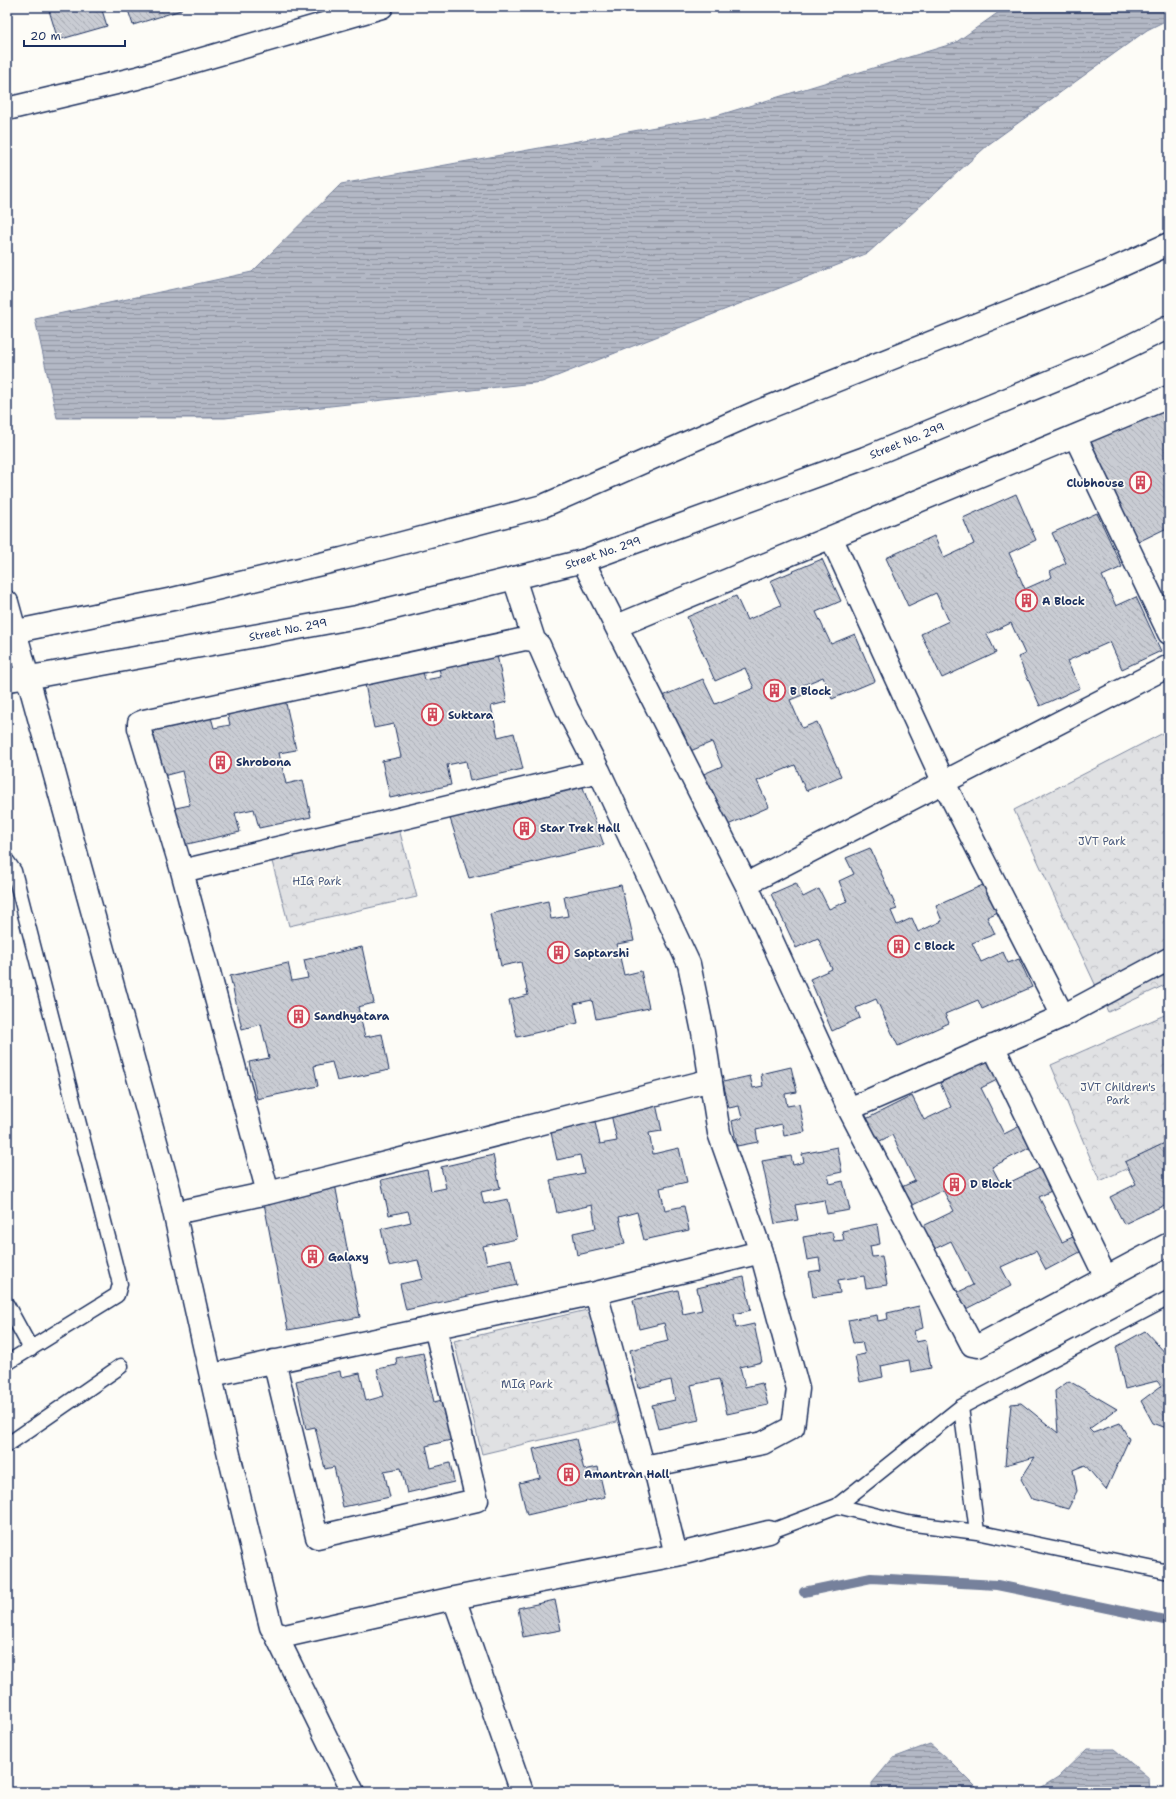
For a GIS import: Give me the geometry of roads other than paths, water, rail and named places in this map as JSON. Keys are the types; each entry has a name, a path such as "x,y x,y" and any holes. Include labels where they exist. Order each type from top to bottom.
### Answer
{"street":[{"path":"7,109 137,78 382,7"},
{"path":"11,633 173,599 342,559 543,506 757,412 1010,311 1169,244"},
{"name":"Street No. 299","path":"17,679 357,617 583,562 865,458 1095,363 1169,327"},
{"path":"617,626 1169,397"},
{"path":"1075,436 1169,633"},
{"path":"831,537 944,783 1063,1016"},
{"path":"583,562 617,626 746,884 849,1109 972,1345 978,1346 1169,1244"},
{"path":"514,578 534,640 539,645 567,709 599,772 689,964 703,1032 719,1133 761,1252 798,1389 793,1427 763,1443 649,1466 644,1464 641,1458 596,1293"},
{"path":"7,602 17,679 175,1213 271,1627 353,1792"},
{"path":"268,1193 182,871 139,728 139,723 525,639 534,640"},
{"path":"746,884 1169,666"},
{"path":"182,871 599,772"},
{"path":"849,1109 1063,1016 1169,959"},
{"path":"993,1046 1106,1278"},
{"path":"175,1213 268,1193 711,1080"},
{"path":"212,1375 596,1293 761,1252"},
{"path":"274,1361 317,1537 477,1500 435,1327"},
{"path":"654,1465 676,1554"},
{"path":"275,1633 285,1636 454,1598 676,1554 769,1532"},
{"path":"454,1598 522,1792"}],"lane":[{"path":"7,862 14,871 120,1284 117,1295 7,1363"},
{"path":"769,1532 837,1506 960,1407 1169,1298"},
{"path":"7,1305 31,1349"},
{"path":"7,1446 121,1366"},
{"path":"960,1407 977,1532"},
{"path":"837,1506 907,1523 977,1532 1169,1572"}],"waterway":[{"path":"804,1592 871,1578 997,1585 1169,1621"}],"place":[{"name":"Clubhouse","path":"1140,483"},
{"name":"A Block","path":"1027,601"},
{"name":"B Block","path":"775,691"},
{"name":"Suktara","path":"432,715"},
{"name":"Shrobona","path":"221,762"},
{"name":"Star Trek Hall","path":"525,828"},
{"name":"C Block","path":"898,946"},
{"name":"Saptarshi","path":"559,953"},
{"name":"Sandhyatara","path":"299,1016"},
{"name":"D Block","path":"954,1184"},
{"name":"Galaxy","path":"312,1257"},
{"name":"Amantran Hall","path":"569,1474"}],"park label":[{"name":"JVT Park","path":"1102,841"},
{"name":"HIG Park","path":"317,881"},
{"name":"JVT Children's Park","path":"1118,1093"},
{"name":"MIG Park","path":"527,1384"}]}
